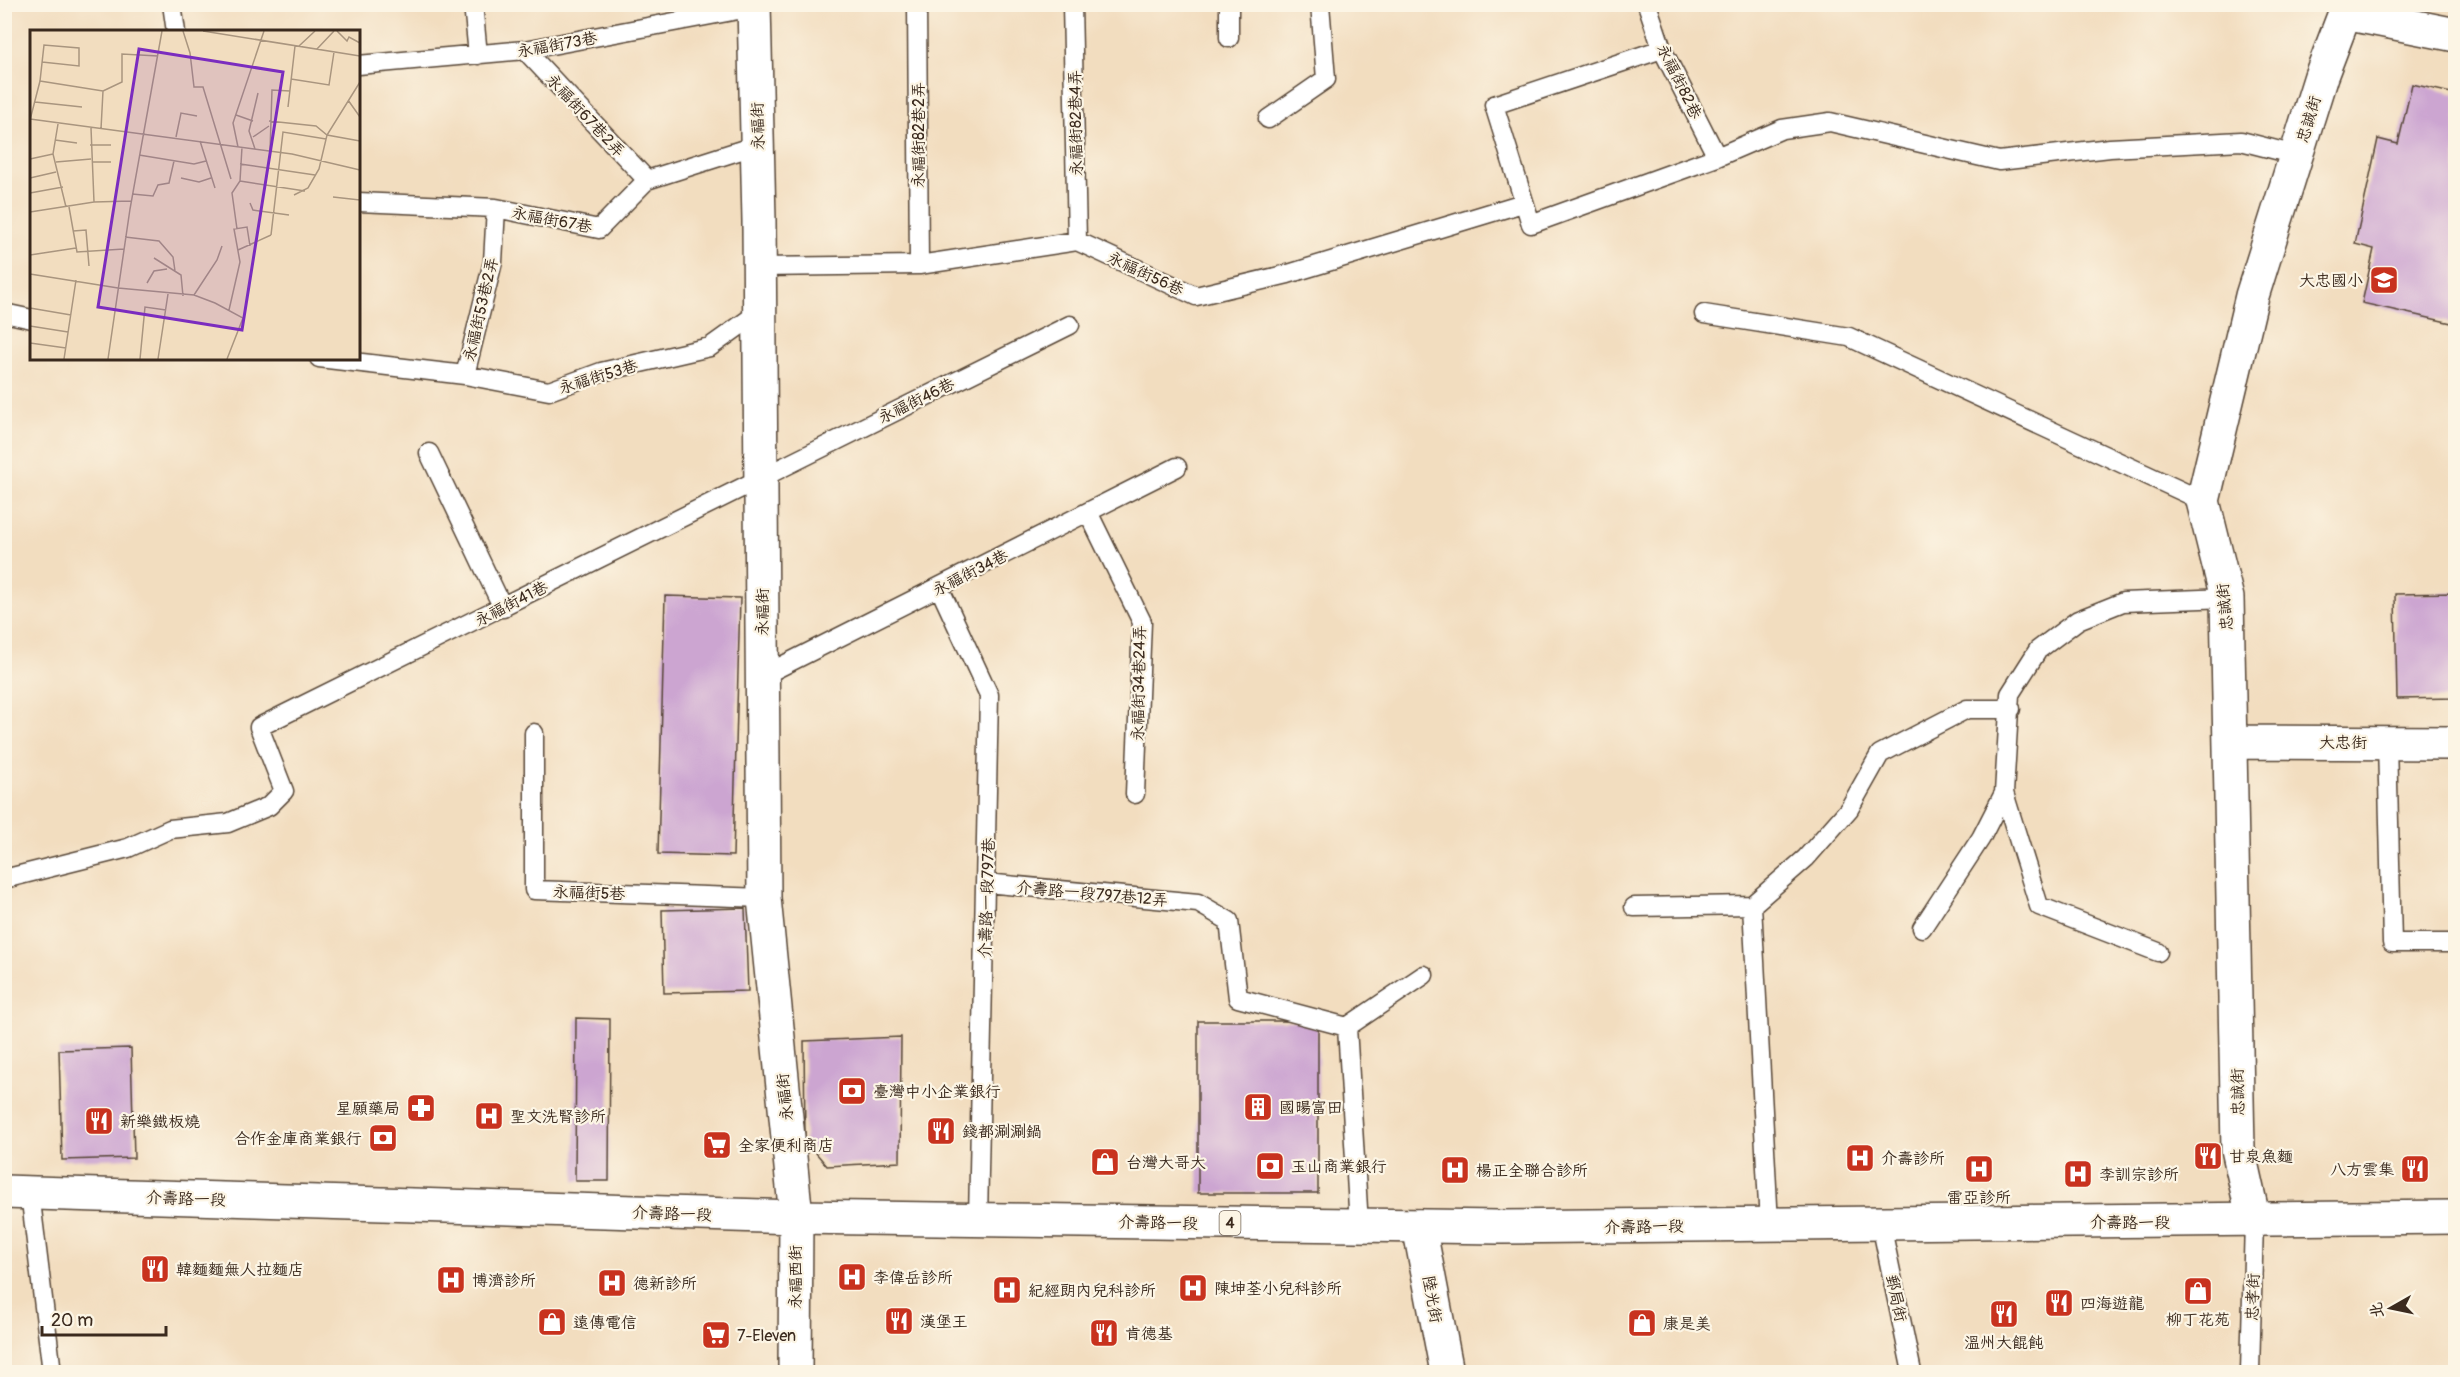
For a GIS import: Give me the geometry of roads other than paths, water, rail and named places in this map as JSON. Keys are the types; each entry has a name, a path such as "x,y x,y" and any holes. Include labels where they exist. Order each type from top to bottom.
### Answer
{"street":[{"name":"永福街","path":"754,6 759,267 764,898 796,1217"},
{"name":"忠誠街","path":"2254,1221 2238,1149 2227,598 2203,501 2252,296 2321,76 2345,13 2456,35"},
{"name":"大忠街","path":"2230,742 2456,743"},
{"name":"介壽路一段","path":"17,1192 796,1217 1419,1226 2254,1221 2456,1217"},
{"name":"永福西街","path":"795,1372 796,1217"},
{"name":"陸光街","path":"1419,1226 1447,1372"}],"lane":[{"path":"172,4 176,30"},
{"path":"472,4 478,55"},
{"name":"永福街82巷2弄","path":"917,4 919,265"},
{"name":"永福街82巷4弄","path":"1072,4 1077,241"},
{"path":"1228,4 1228,38"},
{"path":"1268,119 1326,79 1320,4"},
{"name":"永福街73巷","path":"360,65 525,50 754,6"},
{"name":"永福街82巷","path":"1650,6 1662,49 1718,157"},
{"path":"1662,49 1494,105 1531,224 1718,157 1782,129 1830,122 1999,161 2110,148 2241,141 2296,155"},
{"name":"永福街67巷2弄","path":"525,50 647,180"},
{"name":"永福街67巷","path":"360,202 496,208 599,229 647,180 757,145"},
{"name":"永福街56巷","path":"1077,241 1196,296 1288,274 1523,203"},
{"name":"永福街53巷2弄","path":"465,375 493,262 496,208"},
{"path":"759,267 919,265 1077,241"},
{"name":"永福街53巷","path":"336,360 465,375 549,391 601,372 710,347 759,312"},
{"path":"4,313 30,319"},
{"path":"1704,314 1849,338 2203,501"},
{"name":"永福街46巷","path":"761,476 1070,325"},
{"path":"429,453 503,608"},
{"name":"永福街34巷","path":"762,676 1177,467"},
{"name":"永福街41巷","path":"4,879 128,848 170,829 228,823 269,806 284,791 259,727 503,608 761,476"},
{"name":"永福街34巷24弄","path":"1088,512 1142,622 1135,794"},
{"name":"介壽路一段797巷","path":"939,587 989,695 978,1219"},
{"path":"2158,952 2039,906 2004,793 2011,709 2010,694 2038,650 2078,620 2123,602 2227,598"},
{"path":"1634,907 1752,905 1806,858 1849,809 1880,754 1967,709 2011,709"},
{"name":"永福街5巷","path":"534,733 534,890 764,898"},
{"path":"2387,742 2392,943 2456,943"},
{"path":"1922,928 1981,838 2004,793"},
{"name":"介壽路一段797巷12弄","path":"986,883 1198,903 1229,921 1238,998 1347,1027"},
{"path":"1752,905 1769,1224"},
{"path":"1359,1225 1347,1027 1424,975"},
{"path":"17,1192 52,1372"},
{"name":"忠孝街","path":"2250,1372 2254,1221"},
{"name":"郵局街","path":"1881,1224 1912,1372"}],"place":[{"name":"大忠國小","path":"2384,280"},
{"name":"臺灣中小企業銀行","path":"852,1091"},
{"name":"國暘富田","path":"1258,1107"},
{"name":"星願藥局","path":"421,1108"},
{"name":"聖文洗腎診所","path":"489,1116"},
{"name":"新樂鐵板燒","path":"99,1121"},
{"name":"錢都涮涮鍋","path":"941,1131"},
{"name":"合作金庫商業銀行","path":"383,1138"},
{"name":"全家便利商店","path":"717,1145"},
{"name":"甘泉魚麵","path":"2208,1156"},
{"name":"介壽診所","path":"1860,1158"},
{"name":"台灣大哥大","path":"1105,1162"},
{"name":"玉山商業銀行","path":"1270,1166"},
{"name":"雷亞診所","path":"1979,1169"},
{"name":"八方雲集","path":"2415,1169"},
{"name":"楊正全聯合診所","path":"1455,1170"},
{"name":"李訓宗診所","path":"2078,1174"},
{"name":"韓麵麵無人拉麵店","path":"155,1269"},
{"name":"李偉岳診所","path":"852,1277"},
{"name":"博濟診所","path":"451,1280"},
{"name":"德新診所","path":"612,1283"},
{"name":"陳坤荃小兒科診所","path":"1193,1288"},
{"name":"紀經朗內兒科診所","path":"1007,1290"},
{"name":"柳丁花苑","path":"2198,1291"},
{"name":"四海遊龍","path":"2059,1303"},
{"name":"溫州大餛飩","path":"2004,1314"},
{"name":"漢堡王","path":"899,1321"},
{"name":"遠傳電信","path":"552,1322"},
{"name":"康是美","path":"1642,1323"},
{"name":"肯德基","path":"1104,1333"},
{"name":"7-Eleven","path":"716,1335"}]}
